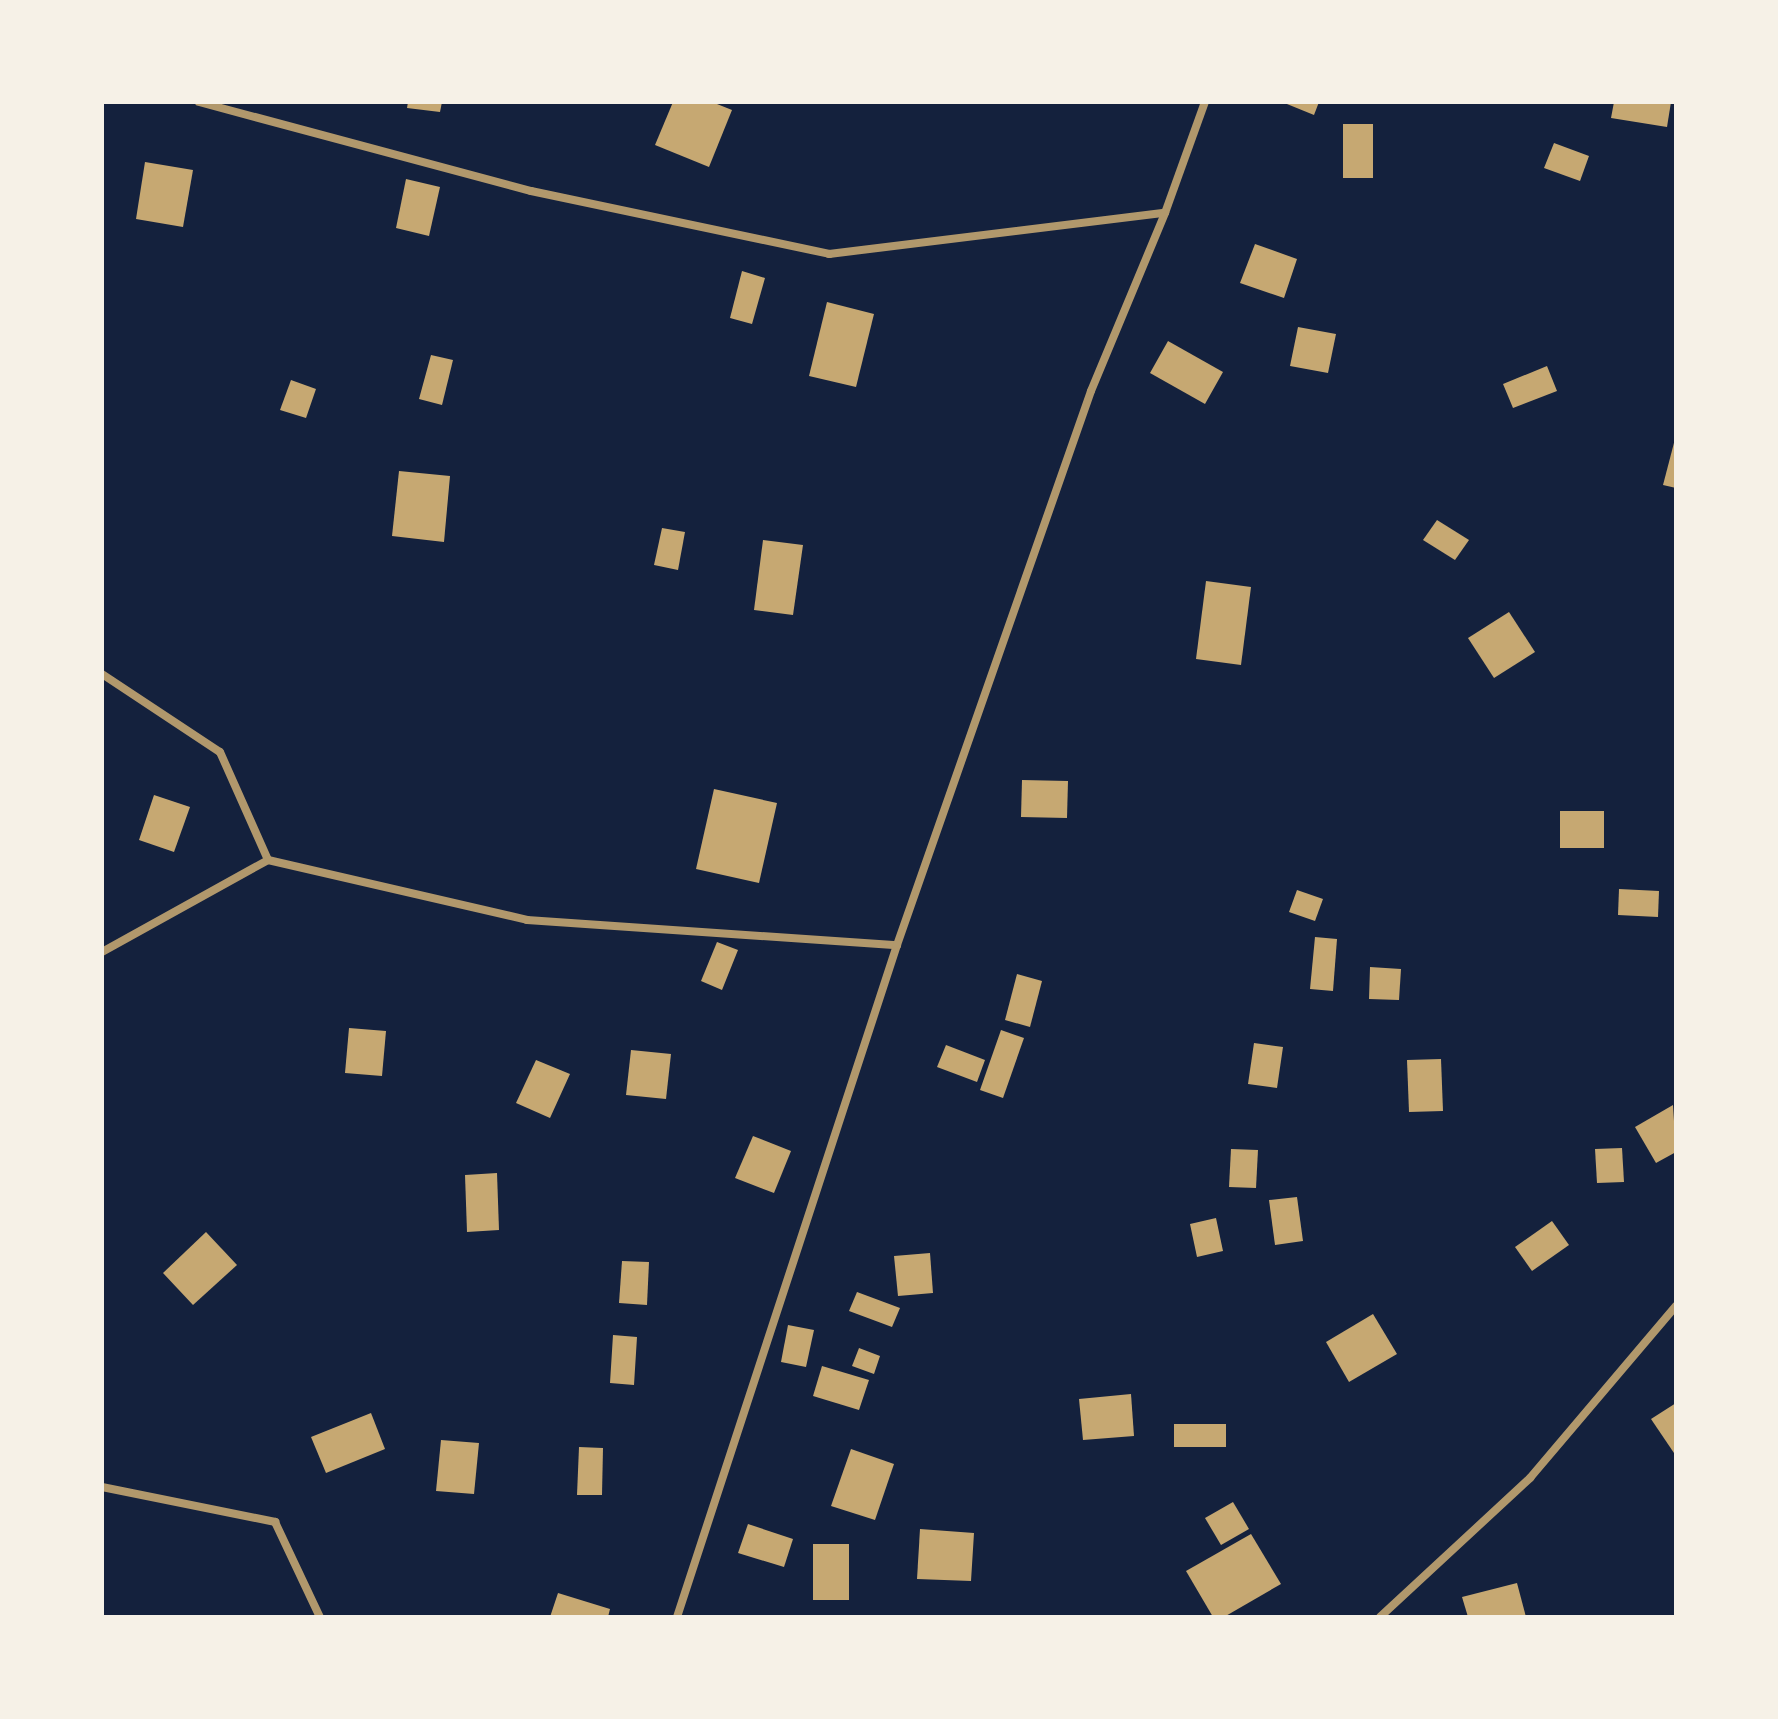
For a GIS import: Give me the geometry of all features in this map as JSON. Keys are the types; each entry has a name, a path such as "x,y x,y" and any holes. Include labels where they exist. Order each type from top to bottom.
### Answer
{"street":[{"path":"199,102 531,191 829,254 1165,213"},
{"path":"677,1617 897,945 1091,391 1165,213 1205,102"},
{"path":"102,674 220,752 268,860"},
{"path":"102,952 268,860 527,920 897,945"},
{"path":"1380,1617 1530,1478 1676,1306"},
{"path":"102,1487 275,1522 320,1617"}],"building":[{"path":"408,102 442,102 440,112 407,108"},
{"path":"673,102 712,102 732,110 709,167 655,145"},
{"path":"1282,102 1319,102 1314,115"},
{"path":"1614,102 1671,102 1667,127 1611,118"},
{"path":"1343,124 1373,124 1373,178 1343,178"},
{"path":"1554,143 1589,156 1580,181 1544,168"},
{"path":"145,162 193,170 183,227 136,219"},
{"path":"406,179 440,187 429,236 396,228"},
{"path":"1255,244 1297,259 1284,298 1240,283"},
{"path":"742,271 765,278 752,324 730,318"},
{"path":"827,302 874,314 856,387 809,376"},
{"path":"1298,327 1336,334 1328,373 1290,366"},
{"path":"1168,341 1223,372 1205,404 1150,373"},
{"path":"431,355 453,360 442,405 419,399"},
{"path":"1547,366 1557,391 1513,408 1503,384"},
{"path":"291,380 316,389 306,418 280,410"},
{"path":"1676,439 1676,488 1663,485"},
{"path":"399,471 450,476 444,542 392,536"},
{"path":"1437,520 1469,540 1455,560 1423,540"},
{"path":"662,528 685,532 678,570 654,565"},
{"path":"763,540 803,545 793,615 754,610"},
{"path":"1206,581 1251,587 1241,665 1196,659"},
{"path":"1509,612 1535,652 1494,678 1468,638"},
{"path":"1022,780 1068,781 1067,818 1021,817"},
{"path":"714,789 777,803 759,883 696,869"},
{"path":"154,795 190,807 174,852 139,840"},
{"path":"1560,811 1604,811 1604,848 1560,848"},
{"path":"1619,889 1659,891 1658,917 1618,915"},
{"path":"1297,890 1323,899 1315,921 1289,912"},
{"path":"1315,937 1337,939 1333,991 1310,989"},
{"path":"717,942 738,950 722,990 701,981"},
{"path":"1370,967 1401,969 1399,1000 1369,999"},
{"path":"1017,974 1042,981 1030,1027 1005,1020"},
{"path":"349,1028 386,1031 382,1076 345,1073"},
{"path":"1001,1030 1024,1038 1003,1098 980,1090"},
{"path":"1254,1043 1283,1047 1277,1088 1248,1084"},
{"path":"946,1045 985,1060 977,1082 937,1067"},
{"path":"631,1050 671,1054 666,1099 626,1095"},
{"path":"1441,1059 1443,1111 1409,1112 1407,1060"},
{"path":"536,1060 570,1074 550,1118 516,1103"},
{"path":"1673,1105 1676,1152 1656,1163 1635,1127"},
{"path":"753,1136 791,1151 774,1193 735,1178"},
{"path":"1622,1148 1624,1182 1597,1183 1595,1149"},
{"path":"1231,1149 1258,1150 1256,1188 1229,1187"},
{"path":"497,1173 499,1230 467,1232 465,1175"},
{"path":"1297,1197 1303,1241 1275,1245 1269,1200"},
{"path":"1216,1218 1223,1251 1197,1257 1190,1224"},
{"path":"1552,1221 1569,1245 1532,1271 1515,1247"},
{"path":"206,1232 237,1265 193,1305 163,1273"},
{"path":"930,1253 933,1293 898,1296 894,1256"},
{"path":"622,1261 649,1262 647,1305 619,1303"},
{"path":"857,1292 900,1308 892,1327 849,1311"},
{"path":"1373,1314 1397,1354 1349,1382 1326,1342"},
{"path":"788,1325 814,1330 806,1367 781,1362"},
{"path":"613,1335 637,1337 634,1385 610,1383"},
{"path":"859,1348 880,1356 874,1374 852,1366"},
{"path":"822,1366 869,1380 859,1410 813,1396"},
{"path":"1131,1394 1134,1436 1083,1440 1079,1399"},
{"path":"1676,1403 1676,1456 1651,1419"},
{"path":"371,1413 385,1449 326,1473 311,1437"},
{"path":"1174,1424 1226,1424 1226,1447 1174,1447"},
{"path":"441,1440 479,1443 474,1494 436,1491"},
{"path":"579,1447 603,1448 602,1495 577,1495"},
{"path":"851,1449 894,1464 875,1520 831,1506"},
{"path":"1233,1502 1249,1529 1221,1545 1205,1518"},
{"path":"748,1524 793,1539 784,1567 738,1553"},
{"path":"920,1529 974,1533 971,1581 917,1579"},
{"path":"1251,1534 1281,1584 1224,1617 1213,1617 1186,1571"},
{"path":"813,1544 849,1544 849,1600 813,1600"},
{"path":"1517,1583 1526,1617 1468,1617 1462,1597"},
{"path":"558,1593 610,1609 608,1617 550,1617"}]}
